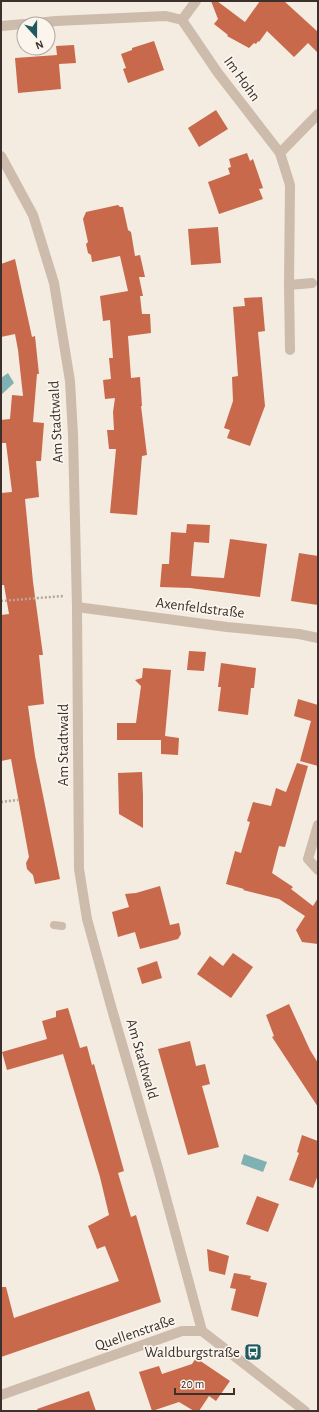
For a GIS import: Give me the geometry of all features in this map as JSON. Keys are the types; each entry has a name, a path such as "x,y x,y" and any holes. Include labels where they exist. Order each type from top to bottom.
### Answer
{"street":[{"path":"56,21 166,16 182,20 196,1"},
{"name":"Im Hohn","path":"182,20 218,72 280,153 290,185 290,350"},
{"path":"1,26 16,25"},
{"path":"280,153 318,114"},
{"name":"Am Stadtwald","path":"1,156 32,214 54,283 70,381 73,435 77,595 79,869 87,919 110,1006 159,1172 202,1331"},
{"path":"289,285 312,283"},
{"name":"Axenfeldstraße","path":"77,607 227,627 299,634 318,638"},
{"path":"318,825 308,859 318,870"},
{"path":"202,1331 246,1364 303,1411"},
{"name":"Quellenstraße","path":"1,1395 182,1332 202,1331"}],"path":[{"path":"1,601 77,595"},
{"path":"1,802 18,800"}],"water":[{"path":"8,373 14,383 1,395 1,378"},
{"path":"244,1154 267,1162 263,1172 241,1164"}],"building":[{"path":"211,1 217,1 245,22 260,1 284,1 318,32 318,53 308,43 294,57 267,31 259,42 258,41 256,44 254,43 249,48 227,36 228,35 214,24 218,19"},
{"path":"154,41 164,70 128,83 123,69 126,68 121,54 132,50 132,48"},
{"path":"74,45 76,63 59,64 61,89 18,93 15,58 56,56 56,46"},
{"path":"216,110 228,129 199,147 188,128"},
{"path":"247,153 250,161 253,159 263,188 259,189 263,199 219,214 208,182 230,174 228,168 231,167 229,159"},
{"path":"118,205 123,207 128,230 131,232 135,256 140,255 145,277 139,277 143,296 140,296 142,314 150,314 151,333 128,336 131,378 140,377 141,406 147,455 142,456 137,515 110,513 116,449 109,449 107,430 114,430 113,412 115,398 105,399 103,380 111,379 109,358 113,358 110,320 103,321 100,296 128,291 120,256 92,262 91,255 88,253 86,244 88,242 83,219 86,212"},
{"path":"218,227 221,263 191,265 188,229"},
{"path":"15,259 32,337 35,336 39,374 37,374 33,422 44,423 41,461 36,461 39,497 25,499 33,582 43,655 39,655 44,704 28,706 35,756 60,879 35,884 33,875 27,869 26,863 29,857 11,759 1,761 1,615 9,614 4,585 1,585 1,493 12,492 6,443 1,443 1,420 10,419 12,395 23,396 15,334 1,337 1,264"},
{"path":"262,297 265,331 258,332 265,406 250,446 227,438 230,430 224,428 233,401 232,377 238,376 233,307 245,306 244,298"},
{"path":"187,524 210,525 209,543 194,542 191,576 224,578 230,539 267,544 260,597 190,588 160,587 162,564 169,564 171,532 186,533"},
{"path":"299,553 318,556 318,605 291,601"},
{"path":"189,651 206,652 204,671 187,670"},
{"path":"221,663 256,668 254,688 251,688 248,715 218,711 221,687 218,687"},
{"path":"143,668 171,670 165,736 179,738 178,755 161,754 161,740 117,740 117,723 136,723 141,686 135,680 142,678"},
{"path":"298,699 318,705 318,766 300,761 311,721 294,716"},
{"path":"297,763 308,766 285,847 279,846 272,873 293,887 291,889 313,906 318,898 318,944 302,942 296,930 305,916 279,899 226,884 235,851 241,853 250,822 247,821 253,802 271,806 276,788 286,792"},
{"path":"142,772 143,828 119,814 118,773"},
{"path":"160,886 170,925 179,923 181,934 178,939 140,949 135,932 118,937 112,912 129,907 125,894 136,893"},
{"path":"233,953 253,967 231,998 197,974 210,956 223,966"},
{"path":"157,961 162,978 142,984 137,968"},
{"path":"289,1004 310,1050 318,1063 318,1107 272,1037 274,1036 266,1015"},
{"path":"68,1008 80,1048 87,1046 92,1065 94,1064 124,1171 118,1173 131,1217 136,1215 161,1302 1,1357 1,1287 6,1287 14,1318 119,1281 105,1246 97,1249 88,1226 109,1215 100,1177 63,1054 7,1070 2,1052 47,1039 42,1021 56,1017 56,1011"},
{"path":"190,1041 196,1066 205,1064 210,1084 202,1086 219,1147 188,1155 158,1049"},
{"path":"302,1135 318,1141 318,1175 313,1188 289,1180 299,1153 297,1152"},
{"path":"257,1196 279,1204 268,1232 246,1224"},
{"path":"207,1249 229,1256 225,1275 209,1271"},
{"path":"234,1273 251,1276 250,1279 267,1283 258,1317 231,1310 236,1289 230,1288"},
{"path":"196,1358 230,1381 216,1401 209,1396 199,1411 194,1411 179,1402 152,1411 139,1372 159,1366 162,1374 192,1364"},
{"path":"89,1391 96,1411 38,1411 37,1409"}],"place":[{"name":"Waldburgstraße","path":"253,1352"}]}
